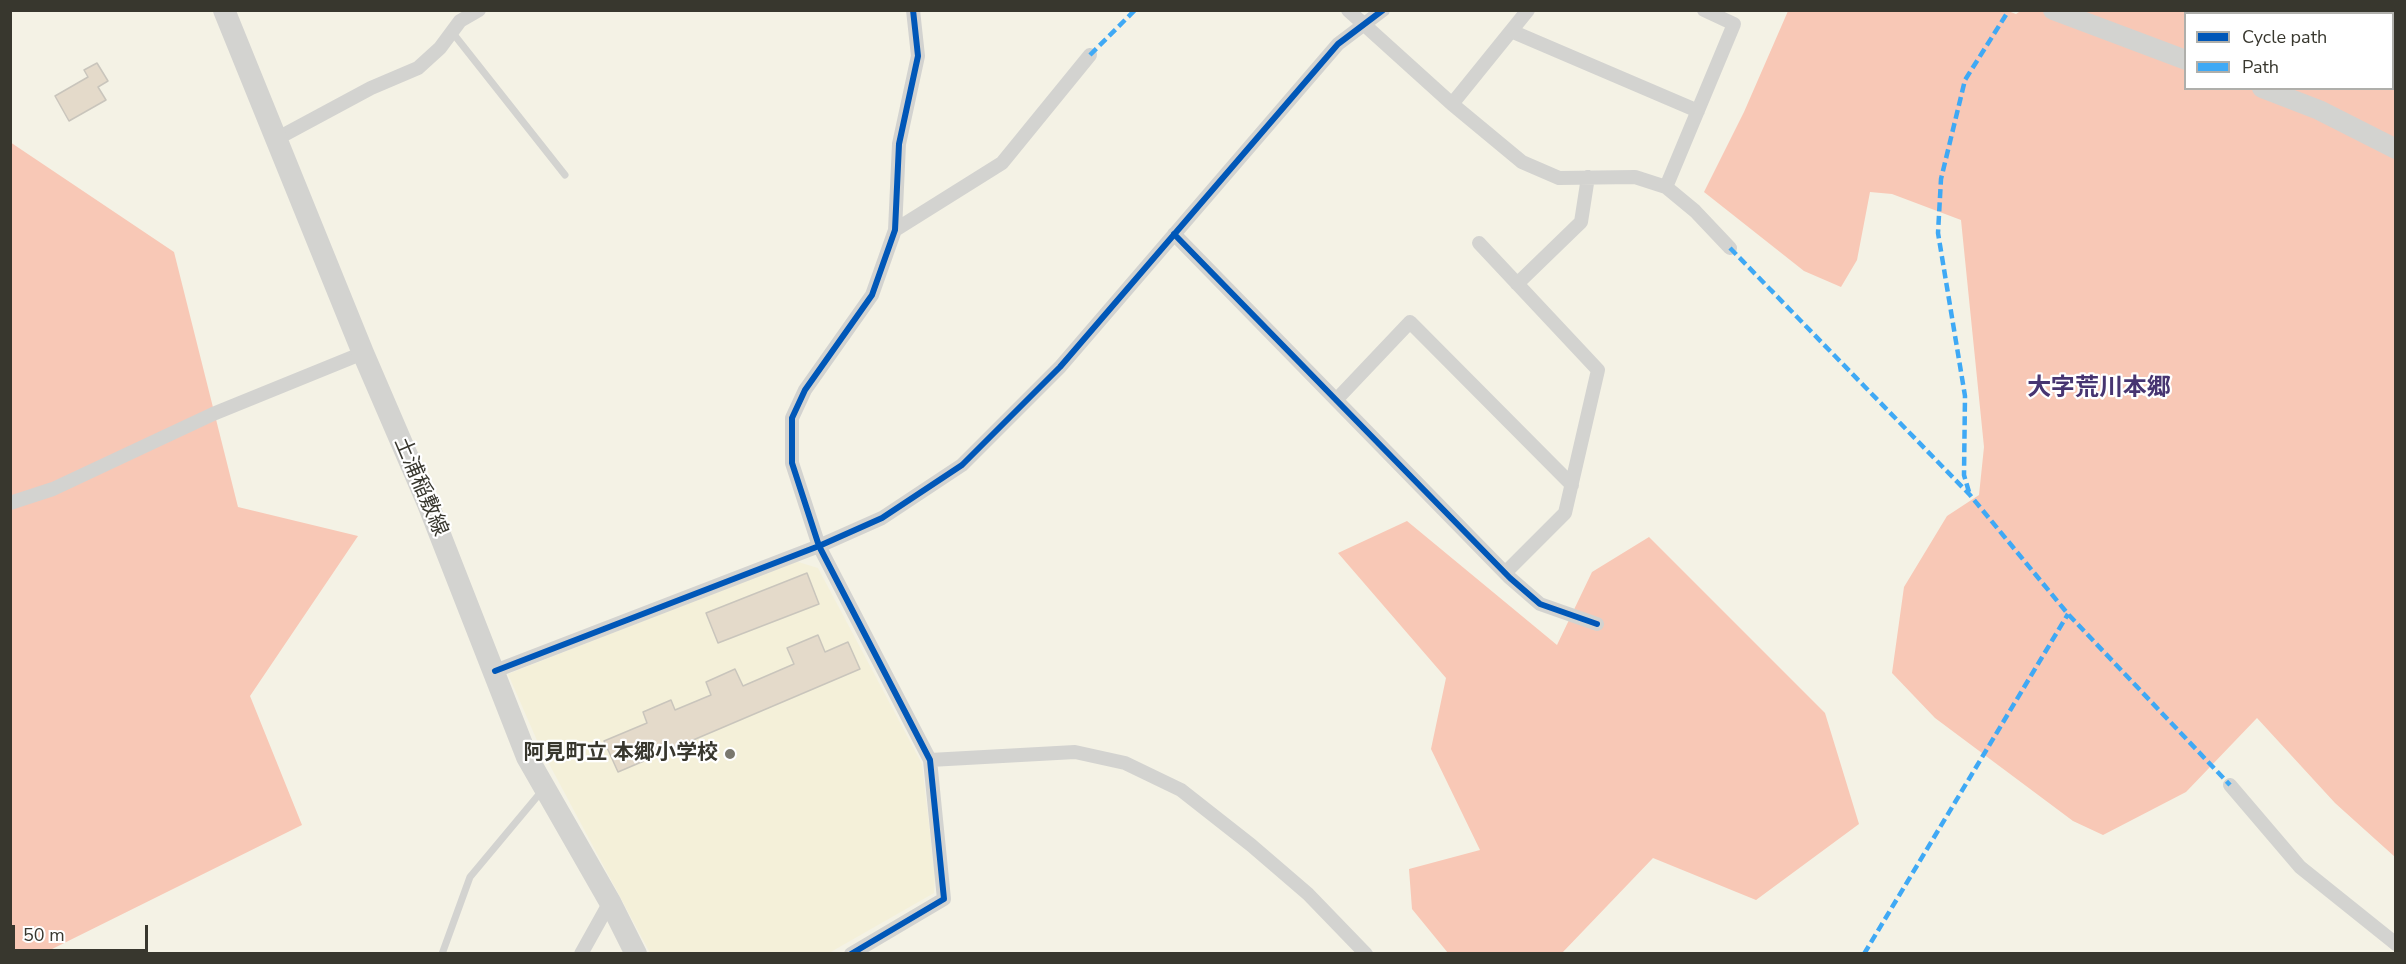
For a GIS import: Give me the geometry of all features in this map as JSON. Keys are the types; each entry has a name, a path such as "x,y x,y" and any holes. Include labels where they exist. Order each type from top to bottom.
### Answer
{"main road":[{"name":"土浦稲敷線","path":"224,10 278,138 363,353 428,504 527,757 610,902 636,954"}],"street":[{"path":"278,138 371,88 418,68 440,48 460,21 478,10"},
{"path":"851,954 945,899 930,760 819,546 792,463 792,418 805,390 872,295 896,230 899,144 918,56 913,10"},
{"path":"1348,10 1452,104 1522,162 1559,178 1635,177 1666,188 1695,211 1730,248"},
{"path":"495,671 819,546 882,518 962,465 1060,367 1338,44 1383,10"},
{"path":"1452,104 1528,10"},
{"path":"1666,188 1734,24 1704,10"},
{"path":"2053,10 2184,59"},
{"path":"1511,31 1698,111"},
{"path":"896,230 1002,163 1090,55"},
{"path":"2267,90 2319,110 2396,149"},
{"path":"1517,284 1581,222 1588,177"},
{"path":"1174,234 1505,573 1540,604 1597,624"},
{"path":"1479,243 1598,370 1565,513 1505,573"},
{"path":"1337,399 1410,322 1572,485"},
{"path":"10,503 53,489 213,414 363,353"},
{"path":"930,760 1075,752 1125,763 1190,796 1308,894 1366,954"},
{"path":"2230,785 2300,867 2396,945"},
{"path":"581,954 610,902"}],"lane":[{"path":"452,32 565,175"},
{"path":"442,954 470,877 545,787"}],"shaded area":[{"path":"2005,10 2016,14 2022,10 2395,11 2395,857 2335,803 2257,718 2186,792 2103,835 2073,821 1935,718 1892,673 1904,587 1947,516 1979,495 1984,447 1961,220 1892,194 1870,192 1857,260 1841,287 1804,271 1704,192 1744,112 1788,11"},
{"path":"10,142 174,252 238,507 358,536 250,696 302,825 42,954 10,953"},
{"path":"1407,521 1557,645 1592,572 1649,537 1825,713 1859,824 1756,900 1653,858 1562,953 1448,953 1412,909 1409,869 1480,850 1431,749 1446,678 1338,553"},
{"name":"阿見町立 本郷小学校","path":"795,561 818,568 922,764 935,877 934,893 829,953 650,953 539,745 508,674"}],"building":[{"path":"97,63 108,81 98,87 106,100 69,121 55,96 88,77 84,70"},
{"path":"807,573 819,604 718,643 706,613"},
{"path":"818,635 825,652 848,642 860,669 618,772 604,741 647,723 643,712 671,700 675,710 711,695 706,682 735,669 743,686 794,664 787,648"}],"marked path":[{"path":"1090,55 1135,10"},
{"path":"1969,492 1964,475 1965,396 1938,233 1941,179 1965,80 2009,10"},
{"path":"1730,248 1970,495 2068,614 2230,785"},
{"path":"1864,954 2068,614"}],"cycle path":[{"path":"851,954 944,899 930,760 819,546 792,463 792,418 805,390 872,295 895,230 899,144 918,56 913,10"},
{"path":"495,671 819,546 882,518 962,465 1060,367 1338,44 1383,10"},
{"path":"1174,234 1510,578 1540,604 1597,624"}],"place":[{"name":"阿見町立 本郷小学校","path":"730,754"}],"district":[{"name":"大字荒川本郷","path":"2099,389"}]}
